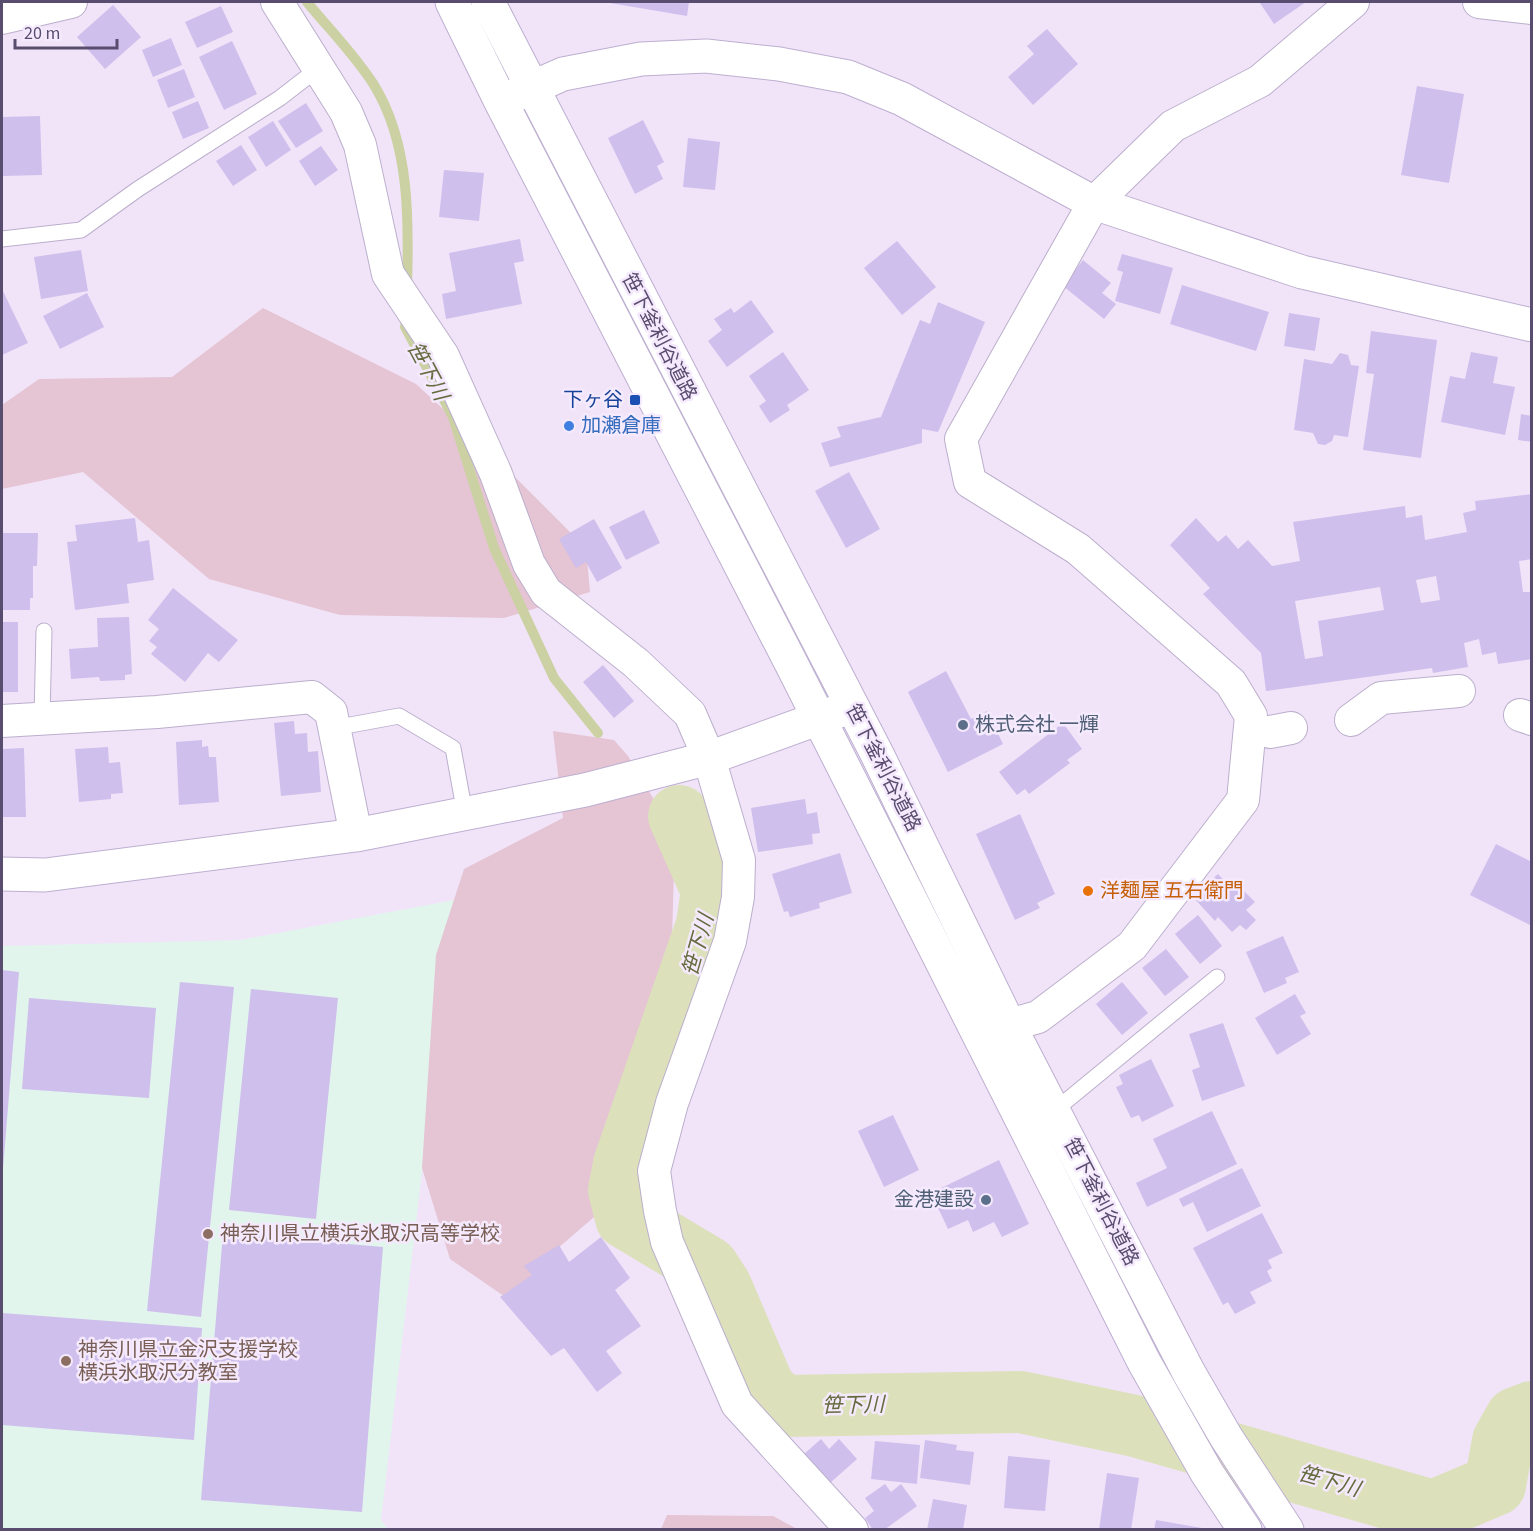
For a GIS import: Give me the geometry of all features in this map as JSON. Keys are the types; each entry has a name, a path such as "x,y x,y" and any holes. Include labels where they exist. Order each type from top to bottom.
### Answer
{"street":[{"path":"3,12 71,2"},
{"path":"278,2 346,112 360,145 371,189 377,235 388,274 433,336 468,408 515,522 529,564 546,592 636,663 690,714 709,758 739,860 738,897 730,941 672,1103 654,1170 660,1211 667,1242 737,1404 852,1530"},
{"name":"笹下釜利谷道路","path":"452,2 1144,1362 1207,1473 1245,1530"},
{"name":"笹下釜利谷道路","path":"488,2 851,706 1009,1025 1189,1373 1226,1437 1287,1530"},
{"path":"1009,1025 1038,1017 1132,946 1243,800 1251,716 1231,683 1078,549 970,482 962,439 1094,203 1173,126 1260,81 1353,2"},
{"path":"1479,2 1532,8"},
{"path":"501,102 563,74 641,59 706,56 779,64 848,77 902,99 1094,203 1302,272 1532,325"},
{"path":"1351,720 1381,698 1459,691"},
{"path":"2,721 157,712 312,698 331,712 356,835"},
{"path":"2,873 45,874 356,835 465,814 585,790 709,758 851,706"}],"lane":[{"path":"2,238 81,230 138,189 280,98 320,67"},
{"path":"42,719 44,631"},
{"path":"334,728 399,716 453,748 465,814"},
{"path":"1054,1111 1217,977"}],"shaded area":[{"path":"263,308 416,384 498,460 586,548 590,592 504,618 340,615 209,579 83,472 2,489 2,405 39,379 172,377"},
{"path":"553,731 614,740 628,756 675,835 672,938 683,1069 630,1186 557,1249 517,1305 450,1259 422,1168 436,955 464,869 563,818"},
{"name":"神奈川県立横浜氷取沢高等学校","path":"454,900 381,1520 388,1529 2,1530 2,946 240,940"},
{"path":"667,1515 773,1516 797,1529 661,1529"}],"building":[{"path":"604,2 689,2 687,16"},
{"path":"1306,2 1274,24 1260,3"},
{"path":"113,5 141,37 105,69 77,37"},
{"path":"221,6 233,32 197,48 185,22"},
{"path":"1047,29 1078,64 1033,105 1008,77 1034,54 1027,46"},
{"path":"171,38 182,65 153,77 142,50"},
{"path":"232,41 257,94 224,110 199,57"},
{"path":"184,69 195,97 168,108 157,80"},
{"path":"1417,86 1464,94 1449,183 1401,175"},
{"path":"198,101 209,128 183,139 172,112"},
{"path":"306,103 323,131 296,148 278,121"},
{"path":"40,116 42,175 3,176 2,117"},
{"path":"643,120 664,162 657,166 663,179 635,194 608,138"},
{"path":"273,121 291,150 266,167 248,137"},
{"path":"688,138 720,142 715,190 683,187"},
{"path":"241,145 257,170 233,186 216,161"},
{"path":"321,146 338,170 315,186 299,161"},
{"path":"444,170 484,173 479,221 439,217"},
{"path":"520,239 524,261 514,263 522,304 446,319 442,294 456,291 449,253"},
{"path":"897,241 936,287 902,315 864,268"},
{"path":"81,250 88,291 41,299 34,257"},
{"path":"1122,254 1173,268 1160,314 1115,301 1123,272 1117,270"},
{"path":"1083,260 1111,283 1102,293 1116,304 1104,319 1063,286"},
{"path":"1182,285 1269,312 1256,351 1170,324"},
{"path":"2,289 28,343 2,355"},
{"path":"87,293 104,327 60,349 43,316"},
{"path":"751,300 774,332 727,367 708,341 722,330 714,319 731,308 734,313"},
{"path":"938,302 985,322 938,432 922,429 922,443 830,467 821,443 841,437 837,427 881,417 920,320 930,324"},
{"path":"1289,313 1320,318 1315,351 1284,346"},
{"path":"1371,331 1437,340 1421,458 1363,450 1374,374 1366,373"},
{"path":"783,352 809,390 787,405 790,410 770,423 759,406 766,401 749,376"},
{"path":"1471,352 1498,357 1493,383 1515,387 1505,435 1441,422 1450,376 1465,379"},
{"path":"1340,353 1348,355 1351,365 1359,366 1348,437 1334,435 1332,441 1325,445 1318,444 1313,433 1294,430 1304,359 1332,364"},
{"path":"1521,414 1532,416 1532,442 1518,440"},
{"path":"849,472 880,529 846,548 815,491"},
{"path":"1532,494 1532,559 1519,561 1523,592 1532,592 1532,659 1498,664 1496,652 1482,655 1479,639 1464,643 1468,667 1433,673 1432,668 1266,691 1261,653 1203,594 1210,588 1170,545 1196,518 1218,542 1226,535 1238,549 1248,540 1272,566 1300,561 1293,522 1405,506 1406,518 1422,515 1425,540 1467,532 1463,513 1476,510 1475,501","holes":["1436,576 1440,600 1421,603 1416,580","1380,587 1384,610 1318,621 1323,656 1305,659 1295,601"]},
{"path":"644,510 660,543 626,560 609,527"},
{"path":"135,518 138,542 149,540 154,580 127,584 129,603 75,610 67,542 77,541 75,525"},
{"path":"594,519 622,568 597,582 586,562 576,568 559,539"},
{"path":"2,533 38,533 37,566 33,566 33,598 30,598 30,610 2,610"},
{"path":"173,588 238,640 219,662 208,653 185,682 151,654 157,647 149,641 159,629 148,620"},
{"path":"129,617 132,674 125,675 125,680 100,681 99,677 71,679 69,649 98,647 97,618"},
{"path":"2,622 18,622 18,692 2,692"},
{"path":"603,665 634,701 614,718 583,682"},
{"path":"946,671 971,719 987,711 1003,744 948,772 908,692"},
{"path":"294,721 295,734 307,733 308,752 318,751 321,792 281,796 274,723"},
{"path":"1063,723 1082,749 1067,760 1070,763 1029,794 1025,789 1017,795 999,772"},
{"path":"202,740 202,747 208,746 209,757 216,757 219,802 179,805 176,742"},
{"path":"108,747 109,763 120,762 123,793 111,794 111,799 79,802 75,749"},
{"path":"24,748 26,817 2,817 2,749"},
{"path":"805,799 807,814 817,812 820,833 812,834 813,844 758,852 751,808"},
{"path":"1020,814 1055,894 1037,903 1040,908 1015,920 976,834"},
{"path":"1496,844 1532,862 1532,926 1470,895"},
{"path":"840,853 852,893 819,903 820,908 790,917 788,911 784,912 772,874"},
{"path":"1218,874 1234,891 1239,886 1255,902 1246,910 1256,920 1246,930 1240,925 1232,932 1218,917 1215,921 1193,897"},
{"path":"1198,915 1222,946 1200,964 1175,934"},
{"path":"1283,936 1299,972 1285,978 1287,983 1264,993 1246,952"},
{"path":"1166,949 1189,977 1165,996 1142,968"},
{"path":"2,970 19,972 3,1169 2,1169"},
{"path":"180,982 234,987 201,1317 147,1311"},
{"path":"1122,982 1148,1013 1122,1035 1096,1004"},
{"path":"251,989 338,998 316,1219 229,1210"},
{"path":"1295,994 1306,1013 1300,1016 1311,1034 1277,1055 1255,1018"},
{"path":"29,998 156,1008 149,1098 22,1089"},
{"path":"1223,1023 1245,1086 1202,1101 1192,1070 1200,1067 1189,1034"},
{"path":"1151,1059 1174,1106 1142,1122 1139,1115 1131,1118 1116,1087 1123,1084 1119,1075"},
{"path":"1212,1111 1237,1164 1147,1207 1136,1183 1167,1168 1153,1139"},
{"path":"893,1115 919,1170 884,1187 858,1131"},
{"path":"999,1160 1029,1224 1002,1237 994,1222 973,1232 968,1220 948,1229 931,1193"},
{"path":"1242,1168 1261,1206 1207,1232 1193,1202 1183,1207 1179,1199"},
{"path":"1262,1213 1283,1253 1268,1260 1272,1268 1267,1271 1272,1281 1250,1292 1256,1303 1235,1314 1228,1302 1223,1305 1193,1248"},
{"path":"223,1233 383,1247 362,1512 201,1500"},
{"path":"601,1237 630,1278 615,1290 641,1326 606,1351 622,1373 597,1392 564,1348 551,1356 500,1297 532,1275 524,1266 559,1245 569,1262"},
{"path":"2,1313 202,1328 194,1440 2,1425"},
{"path":"821,1439 829,1449 839,1439 857,1459 830,1483 803,1455"},
{"path":"925,1440 957,1445 956,1450 974,1452 970,1485 920,1478"},
{"path":"875,1441 920,1445 917,1484 871,1479"},
{"path":"1008,1456 1050,1460 1045,1511 1004,1508"},
{"path":"1107,1473 1139,1478 1131,1530 1099,1530"},
{"path":"885,1484 891,1492 901,1484 917,1506 884,1530 873,1530 865,1518 874,1511 865,1498"},
{"path":"933,1499 967,1505 963,1530 927,1530"},
{"path":"1156,1520 1202,1528 1202,1530 1154,1530"}],"waterway":[{"name":"笹下川","path":"307,2 367,74 386,108 395,132 405,183 408,236 407,287"},
{"name":"笹下川","path":"406,321 405,327 453,417 494,548 554,678 598,733"},
{"name":"笹下川","path":"679,816 712,890 707,925 624,1164 619,1190 626,1218 708,1267 721,1287 765,1390 783,1406 1021,1402 1135,1426 1433,1511 1495,1485 1503,1441 1516,1418 1532,1412"}],"place":[{"name":"下ヶ谷","path":"635,400"},
{"name":"加瀬倉庫","path":"569,426"},
{"name":"株式会社 一輝","path":"963,725"},
{"name":"洋麺屋 五右衛門","path":"1088,891"},
{"name":"金港建設","path":"986,1200"},
{"name":"神奈川県立横浜氷取沢高等学校","path":"208,1234"},
{"name":"神奈川県立金沢支援学校 横浜氷取沢分教室","path":"66,1361"}]}
